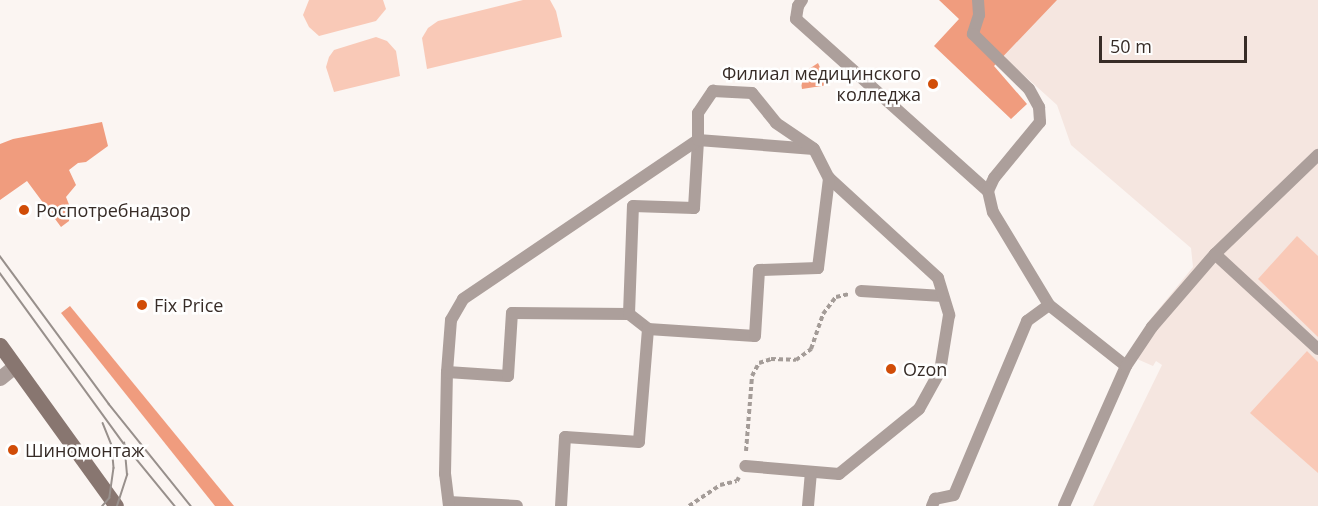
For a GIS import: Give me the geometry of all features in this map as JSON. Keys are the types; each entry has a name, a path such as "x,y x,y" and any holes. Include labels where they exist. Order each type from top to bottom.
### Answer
{"main road":[{"path":"0,345 117,506"}],"street":[{"path":"0,378 15,366"}],"lane":[{"path":"802,0 798,6 796,19 988,191 993,212 1049,304 1126,366"},
{"path":"978,0 979,15 973,34 1029,89 1039,106 1040,122 994,178 988,191"},
{"path":"633,206 694,208 698,113 713,91 730,90 752,93 776,123 814,149 829,178 938,278 949,315 940,370 919,409 839,474 745,466"},
{"path":"517,506 449,504 445,474 447,372 451,320 463,298 698,140 814,149"},
{"path":"1064,506 1126,366 1152,327 1215,254 1318,155"},
{"path":"447,372 508,376 512,312 629,314 648,329 755,336 759,270 818,268 829,178"},
{"path":"629,314 634,183"},
{"path":"1215,254 1318,350"},
{"path":"861,291 944,296"},
{"path":"932,506 935,499 954,495 1027,321 1049,304"},
{"path":"561,506 565,437 639,442 648,329"},
{"path":"808,506 811,473"}],"path":[{"path":"688,506 720,485 736,481 745,466 752,376 759,363 771,359 796,360 812,349 823,314 836,297 861,291"}],"shaded area":[{"path":"309,0 383,0 386,9 376,21 319,36 309,27 303,15"},
{"path":"523,0 550,0 556,11 562,37 427,69 422,38 428,28 438,21"},
{"path":"939,0 1057,0 994,66 1027,104 1011,119 934,46 959,19"},
{"path":"996,0 1318,0 1318,506 1093,506 1162,365 1156,361 1153,366 1128,355 1149,321 1193,267 1191,248 1071,145 1057,105 976,32"},
{"path":"376,37 387,41 396,51 400,76 334,92 326,67 334,50"},
{"path":"818,63 828,85 802,89 800,75"},
{"path":"102,122 108,146 86,162 78,163 69,170 76,185 66,197 70,207 69,221 61,227 27,181 0,200 0,144 13,139"},
{"path":"1297,236 1318,256 1318,337 1258,279"},
{"path":"70,306 234,506 215,506 61,313"},
{"path":"1307,351 1318,362 1318,473 1250,413"}],"tram line":[{"path":"0,256 109,404 191,506"},
{"path":"0,273 125,445 175,506"},
{"path":"103,423 112,445 114,468 110,498 103,506"},
{"path":"117,506 127,475 124,443"}],"place":[{"name":"Филиал медицинского колледжа","path":"933,84"},
{"name":"Роспотребнадзор","path":"24,210"},
{"name":"Fix Price","path":"142,305"},
{"name":"Ozon","path":"891,369"},
{"name":"Шиномонтаж","path":"13,450"}]}
